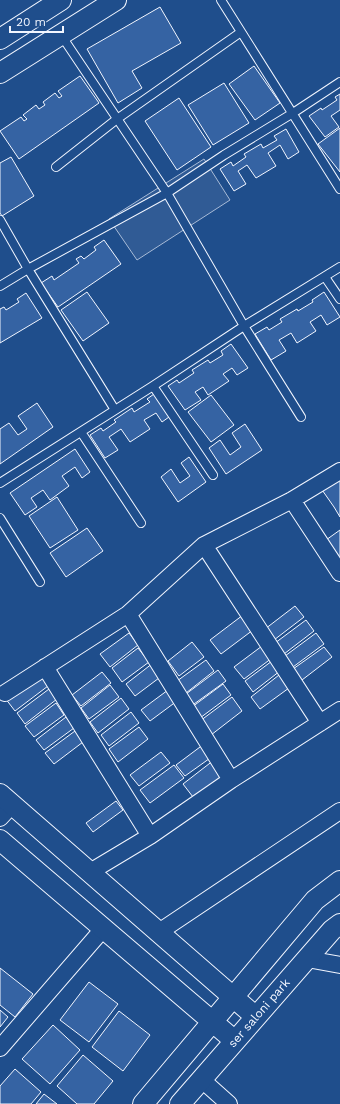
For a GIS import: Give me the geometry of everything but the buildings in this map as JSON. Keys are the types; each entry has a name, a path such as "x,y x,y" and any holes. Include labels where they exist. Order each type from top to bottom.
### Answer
{"street":[{"path":"0,39 61,0"},
{"path":"0,74 116,0"},
{"path":"43,12 60,35"},
{"path":"5,693 128,614 204,545 292,500 340,471"},
{"path":"292,500 340,573"},
{"path":"204,545 320,723"},
{"path":"128,614 230,780"},
{"path":"45,667 150,836"},
{"path":"90,872 150,836 230,780 340,710"},
{"path":"4,806 90,872 256,1017"},
{"path":"159,932 340,811"},
{"path":"0,840 235,1041"},
{"path":"142,1104 316,900 340,881"},
{"name":"ser saloni park","path":"180,1104 332,930 340,924"},
{"path":"0,1048 103,929"},
{"path":"307,959 340,965"},
{"path":"201,1080 229,1104"}],"lane":[{"path":"221,0 340,188"},
{"path":"56,167 117,120 241,32"},
{"path":"60,35 166,193 244,326 301,417"},
{"path":"0,286 166,193 340,82"},
{"path":"0,220 28,269 114,410"},
{"path":"0,483 153,386 244,326 340,267"},
{"path":"325,277 340,299"},
{"path":"153,386 213,475"},
{"path":"81,432 141,524"},
{"path":"0,518 40,582"}],"shaded area":[{"path":"204,159 230,200 137,260 109,219"}]}
